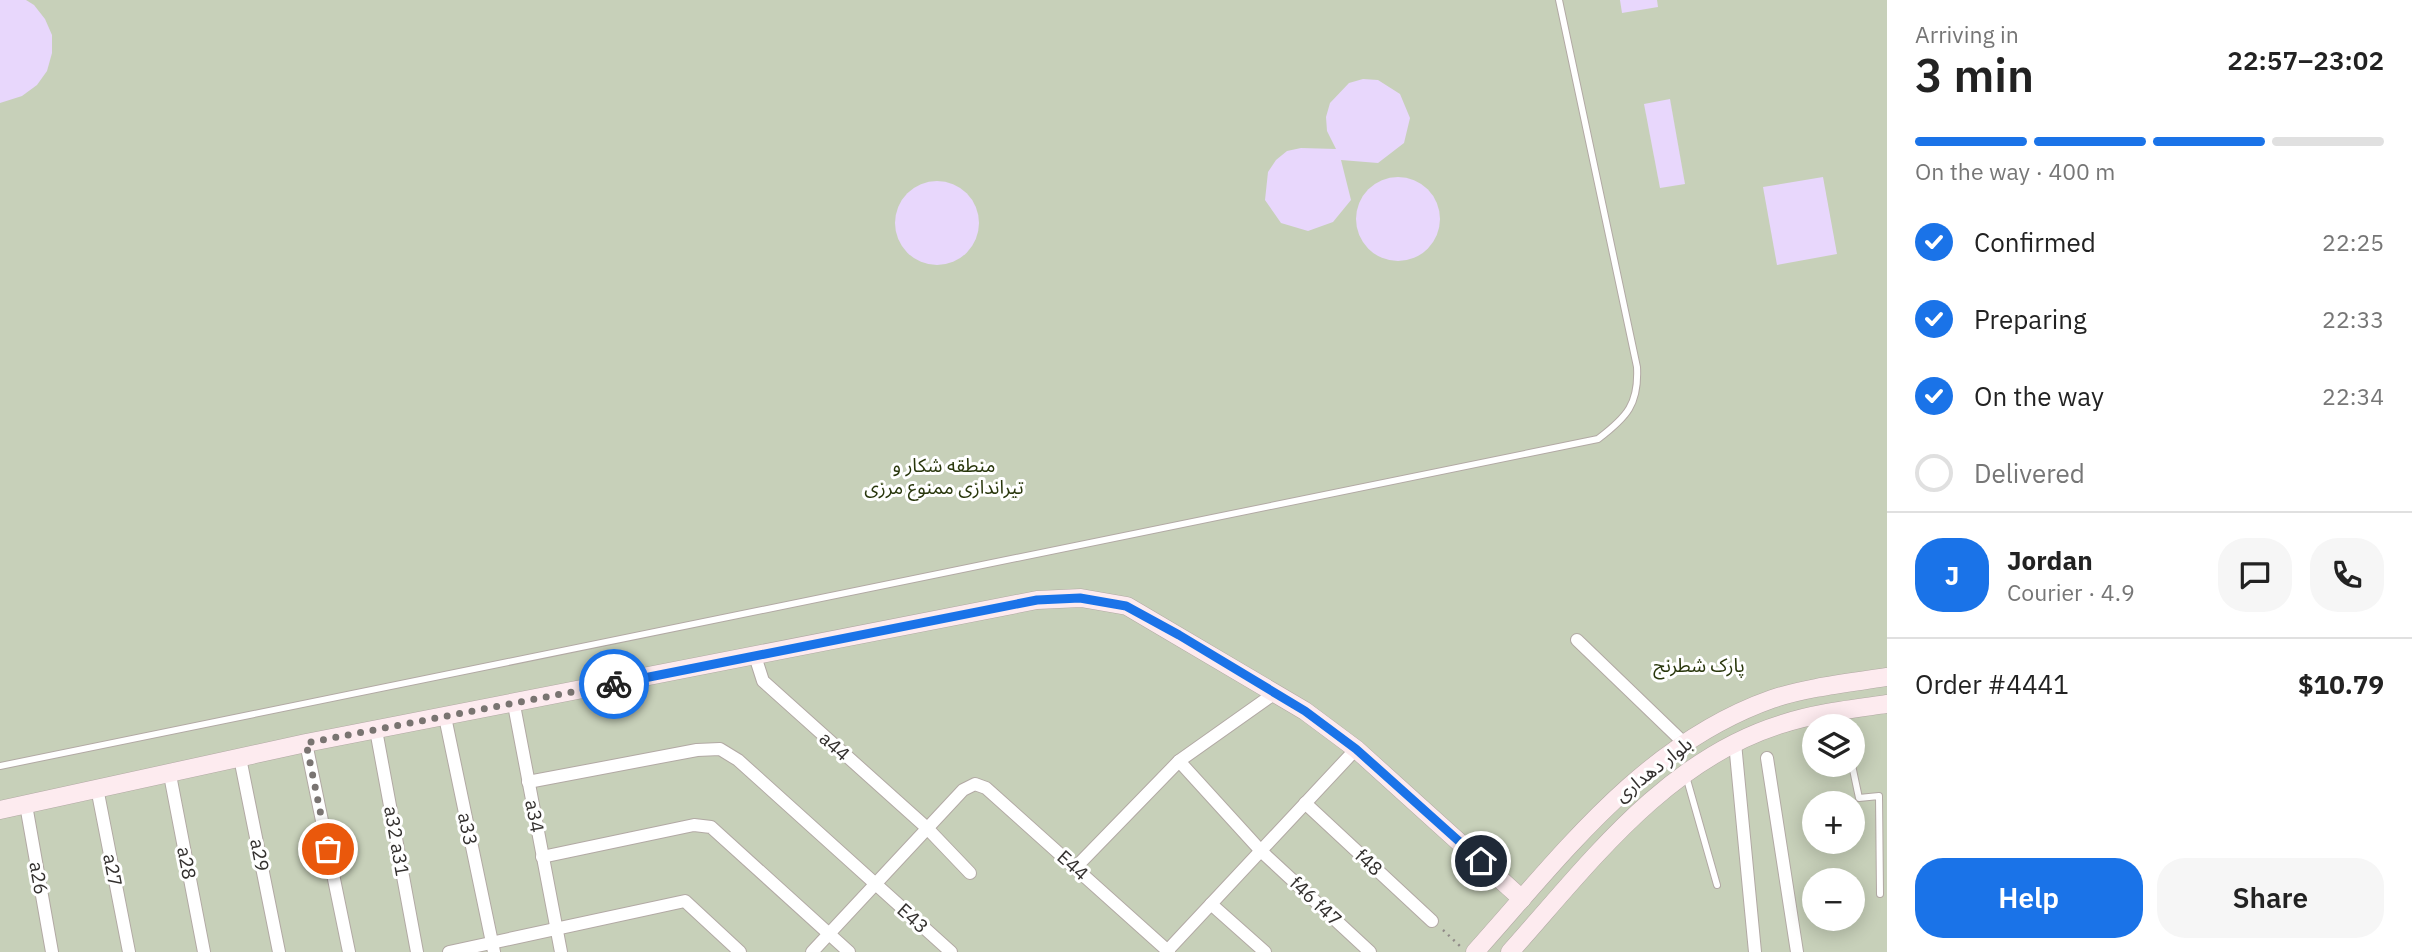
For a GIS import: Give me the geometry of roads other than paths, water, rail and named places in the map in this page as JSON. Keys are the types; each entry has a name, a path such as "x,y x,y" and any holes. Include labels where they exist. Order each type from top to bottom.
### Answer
{"main road":[{"path":"0,810 170,775 306,743 514,705 1037,600 1080,598 1126,606 1275,693 1356,749 1522,899"},
{"name":"بلوار دهداری","path":"1475,952 1630,783 1684,743 1723,719 1773,699 1887,677"},
{"name":"بلوار دهداری","path":"1856,714 1887,704"},
{"name":"بلوار دهداری","path":"1510,952 1630,821 1685,772 1735,743 1781,724 1802,722"}],"street":[{"path":"1577,640 1684,743"},
{"name":"a44","path":"755,656 763,681 927,828 970,873"},
{"path":"1076,867 1179,761 1275,693"},
{"name":"a34","path":"514,705 561,952"},
{"name":"a33","path":"445,717 493,947"},
{"name":"a32 a31","path":"376,730 417,952"},
{"path":"306,743 349,952"},
{"path":"1735,743 1755,952"},
{"name":"E43","path":"528,782 696,750 720,749 738,760 951,952"},
{"path":"1168,951 1356,749"},
{"name":"a29","path":"240,758 279,952"},
{"path":"1767,758 1797,952"},
{"name":"f46 f47","path":"1179,761 1261,850 1370,952"},
{"name":"a28","path":"170,775 204,952"},
{"name":"E44","path":"927,828 963,790 975,784 986,788 1168,951"},
{"name":"a27","path":"97,788 130,952"},
{"name":"f48","path":"1306,803 1432,920"},
{"name":"a26","path":"26,805 52,952"},
{"path":"542,857 694,825 711,827 849,952"},
{"path":"812,952 927,828"},
{"path":"449,952 493,947 556,928 685,901 740,952"},
{"path":"1211,904 1265,952"}],"lane":[{"path":"0,766 1598,439 1629,411 1638,392 1637,367 1559,0"},
{"path":"1685,772 1717,886"},
{"path":"1855,777 1859,798 1879,796 1880,894"}],"park label":[{"name":"منطقه شکار و تیراندازی ممنوع مرزی","path":"944,476"},
{"name":"پارک شطرنج","path":"1699,665"}]}
